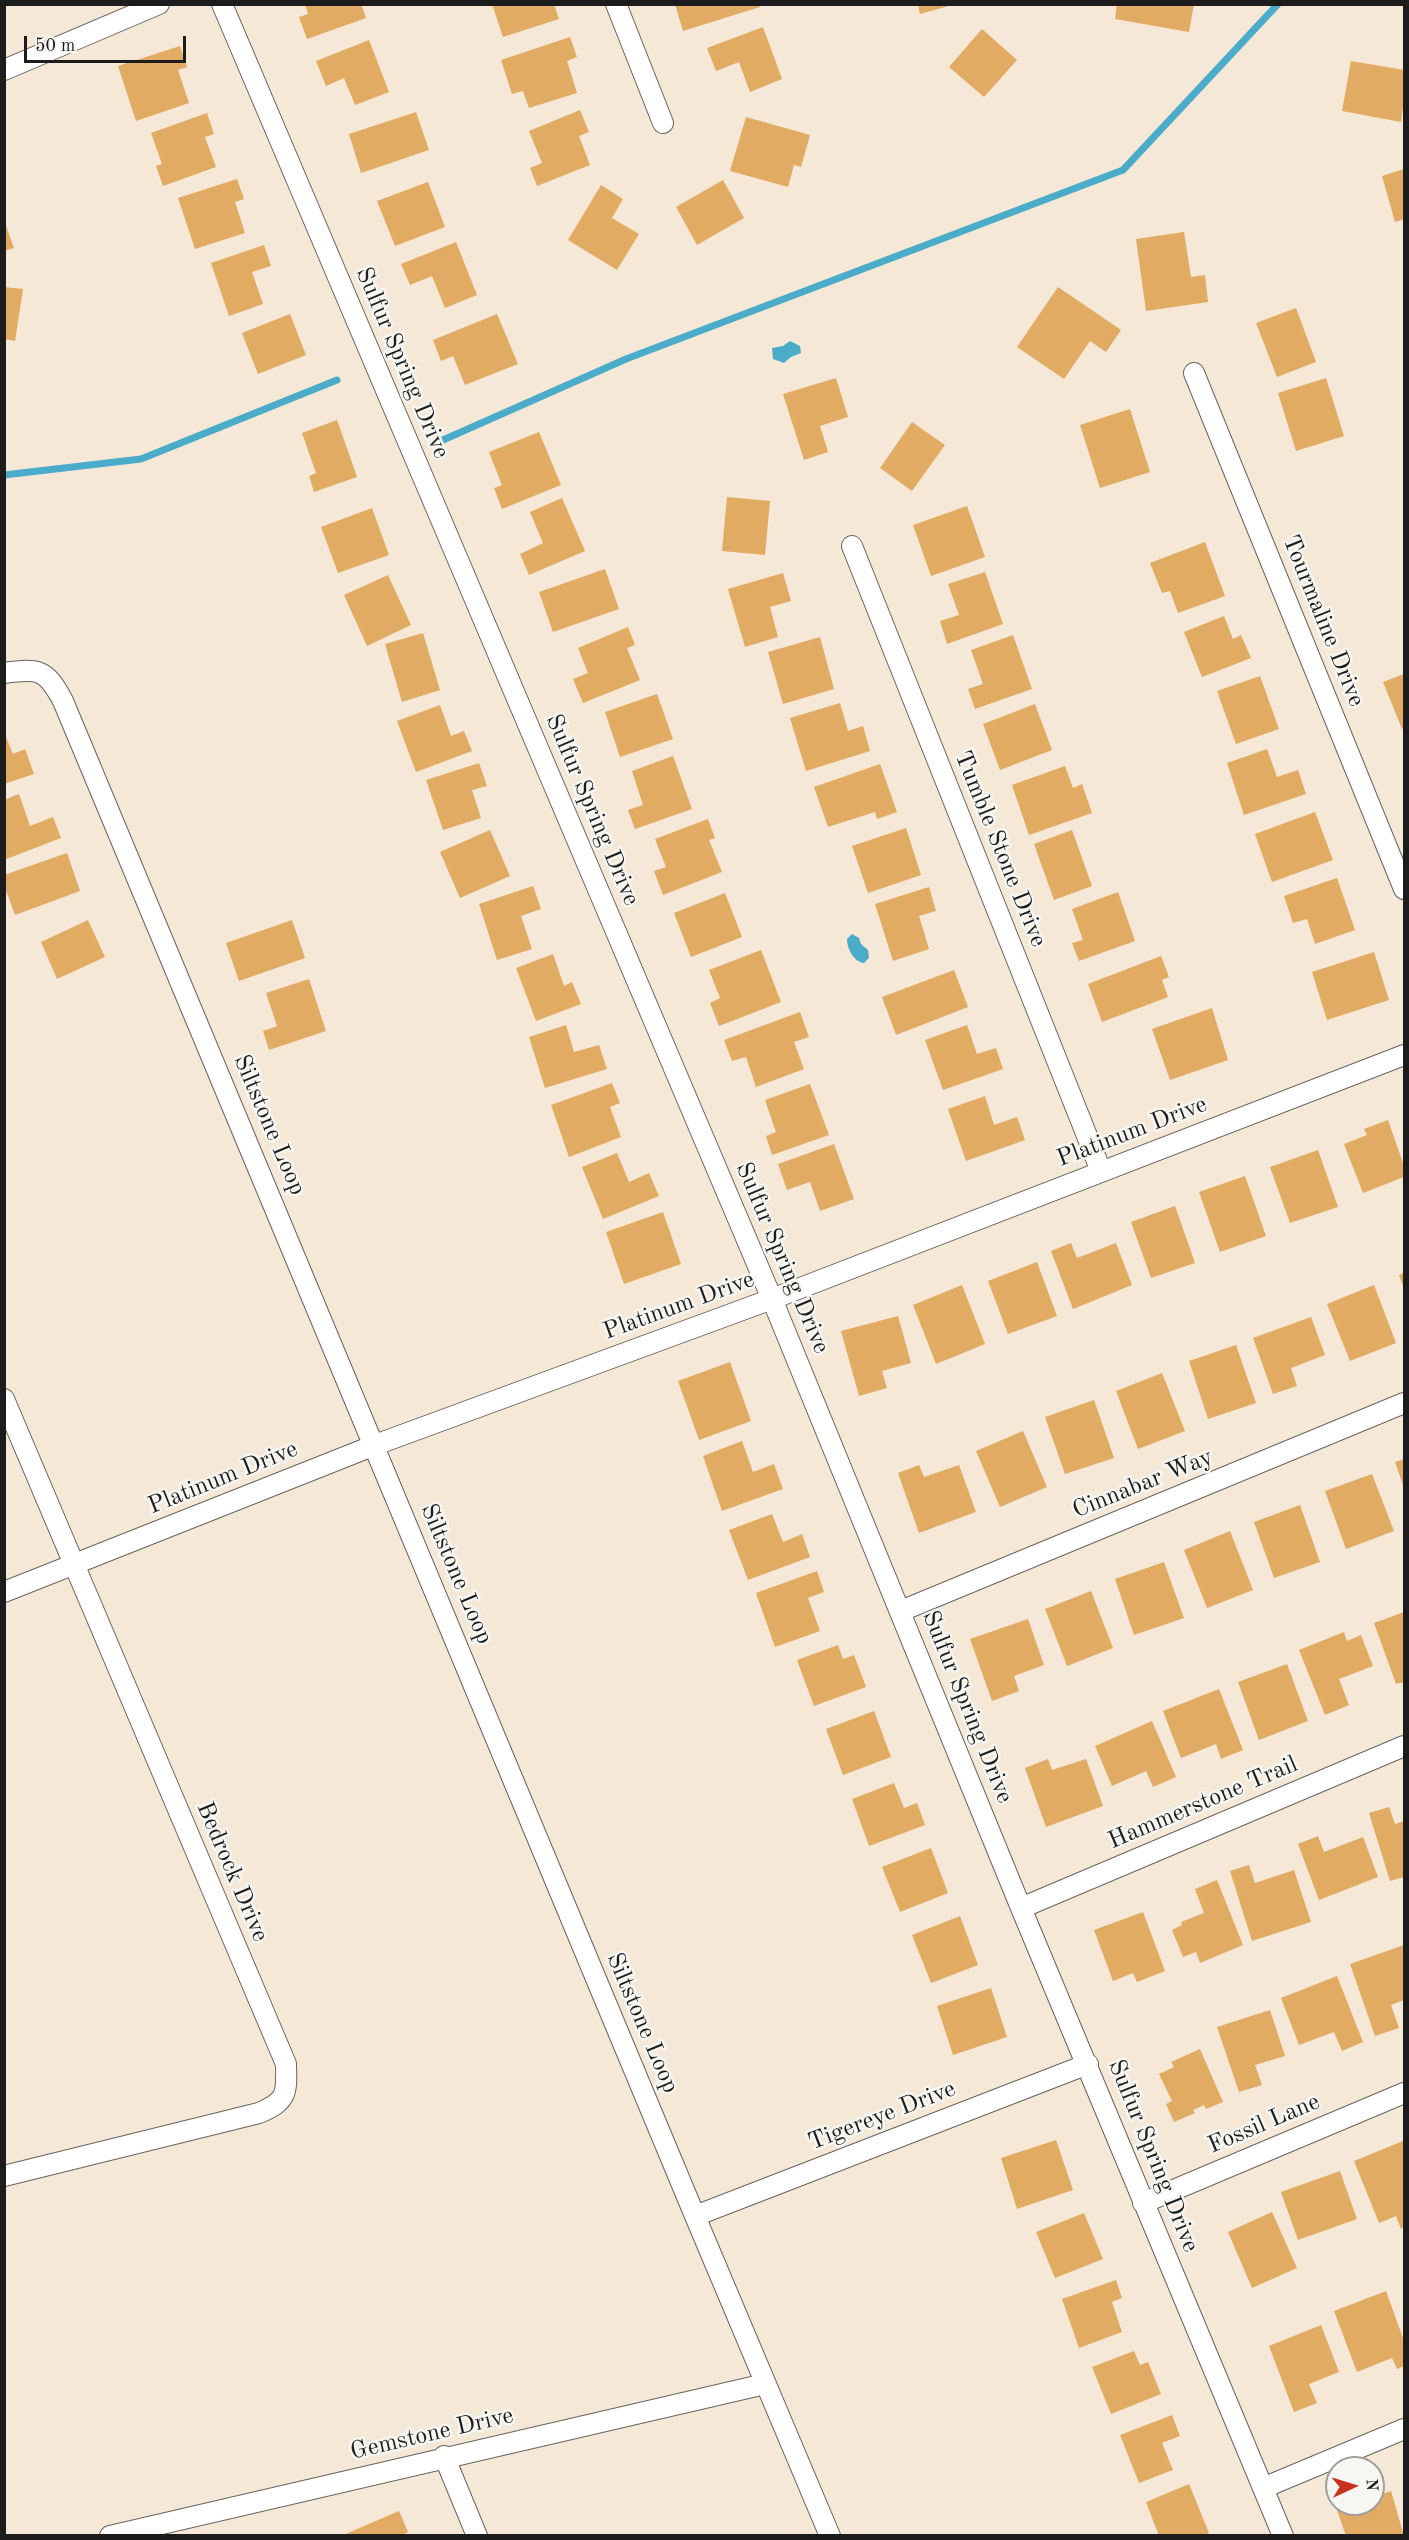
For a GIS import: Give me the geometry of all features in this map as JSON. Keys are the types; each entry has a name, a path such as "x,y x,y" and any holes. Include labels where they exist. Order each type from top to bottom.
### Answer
{"street":[{"path":"4,70 159,4"},
{"name":"Sulfur Spring Drive","path":"222,4 772,1299 1021,1908 1283,2535"},
{"path":"616,4 663,123"},
{"name":"Tourmaline Drive","path":"1194,373 1404,889"},
{"name":"Tumble Stone Drive","path":"852,546 1101,1171"},
{"name":"Siltstone Loop","path":"4,673 28,669 43,672 53,681 63,700 694,2216 830,2535"},
{"name":"Platinum Drive","path":"4,1592 375,1445 772,1299 1404,1055"},
{"name":"Bedrock Drive","path":"4,1399 286,2064 287,2090 278,2105 259,2114 4,2176"},
{"name":"Cinnabar Way","path":"901,1611 1404,1403"},
{"name":"Hammerstone Trail","path":"1021,1908 1404,1746"},
{"name":"Tigereye Drive","path":"694,2216 1088,2064"},
{"name":"Fossil Lane","path":"1143,2203 1404,2092"},
{"name":"Gemstone Drive","path":"118,2534 444,2456 765,2384"},
{"path":"1263,2488 1404,2429"},
{"path":"444,2456 477,2535"}],"water":[{"path":"790,341 800,346 801,353 784,363 773,359 772,348 783,346"},
{"path":"852,934 859,938 861,944 868,950 869,958 864,963 854,958 850,951 847,939"}],"building":[{"path":"305,4 361,4 366,18 307,39 299,17 308,14"},
{"path":"492,4 554,4 559,19 503,37"},
{"path":"675,4 759,4 760,7 683,31"},
{"path":"918,4 951,4 952,5 920,14"},
{"path":"1117,4 1194,4 1189,32 1115,19"},
{"path":"763,27 782,79 750,92 739,62 716,71 707,48"},
{"path":"982,29 1017,60 984,97 949,67"},
{"path":"570,37 577,57 567,61 577,93 529,108 523,91 512,94 501,60"},
{"path":"369,40 389,92 355,105 344,78 326,86 316,61"},
{"path":"180,46 187,67 178,70 189,103 136,121 118,66"},
{"path":"1351,61 1404,70 1401,122 1342,111"},
{"path":"580,110 589,132 579,136 590,165 537,186 530,168 542,163 529,131"},
{"path":"416,112 429,150 361,173 349,134"},
{"path":"207,113 214,134 205,137 216,167 163,186 156,166 162,164 151,133"},
{"path":"746,117 810,135 801,167 794,165 788,187 730,171"},
{"path":"1404,169 1404,219 1395,222 1382,176"},
{"path":"237,179 244,199 235,202 245,233 195,249 178,198"},
{"path":"723,180 744,218 697,245 676,207"},
{"path":"428,182 445,227 395,246 377,201"},
{"path":"601,185 623,199 612,218 639,234 617,270 568,240"},
{"path":"4,220 14,248 4,251"},
{"path":"1184,232 1191,277 1205,275 1208,302 1146,311 1136,239"},
{"path":"456,242 477,295 445,308 432,276 410,285 401,264"},
{"path":"264,245 271,266 252,272 263,304 229,316 211,263"},
{"path":"4,287 23,289 15,341 4,339"},
{"path":"1058,287 1121,330 1106,352 1090,341 1064,379 1017,347"},
{"path":"1296,308 1316,362 1277,377 1256,323"},
{"path":"290,314 306,355 258,374 242,333"},
{"path":"497,314 518,364 465,385 453,356 441,361 433,340"},
{"path":"836,378 848,417 820,426 828,452 804,460 783,394"},
{"path":"1326,378 1344,436 1296,451 1278,393"},
{"path":"1130,409 1150,472 1100,488 1080,425"},
{"path":"337,420 357,477 314,492 309,476 316,473 302,433"},
{"path":"912,422 945,445 912,491 880,468"},
{"path":"539,432 561,485 502,509 494,488 502,485 489,452"},
{"path":"727,497 770,501 765,555 722,551"},
{"path":"562,498 585,551 529,575 520,554 543,543 530,512"},
{"path":"967,506 985,557 931,576 913,525"},
{"path":"372,508 389,555 338,573 321,527"},
{"path":"1205,542 1225,596 1178,613 1170,591 1162,593 1150,563"},
{"path":"605,569 619,609 553,632 539,592"},
{"path":"985,572 1003,624 947,644 940,621 959,615 948,584"},
{"path":"783,573 791,601 770,607 778,637 745,647 728,589"},
{"path":"388,575 411,625 367,646 344,595"},
{"path":"1224,616 1233,639 1241,635 1251,658 1202,677 1184,632"},
{"path":"628,627 635,645 627,648 640,680 583,703 573,679 588,673 578,648"},
{"path":"423,633 440,690 402,702 385,644"},
{"path":"1013,635 1032,689 975,709 968,689 983,684 971,650"},
{"path":"820,637 834,689 783,704 768,652"},
{"path":"1404,674 1404,728 1402,729 1383,682"},
{"path":"1260,676 1279,729 1236,744 1217,691"},
{"path":"657,694 673,739 620,757 605,712"},
{"path":"840,703 848,731 863,726 870,751 806,771 790,718"},
{"path":"1035,704 1052,750 1000,770 983,724"},
{"path":"440,705 451,736 464,731 472,751 416,772 397,721"},
{"path":"4,732 13,754 25,749 34,774 4,784"},
{"path":"1267,749 1277,777 1298,770 1306,794 1244,815 1227,763"},
{"path":"673,756 692,809 635,829 628,810 643,805 632,771"},
{"path":"479,763 487,786 472,790 481,818 443,830 426,780"},
{"path":"880,764 897,812 877,819 875,812 828,827 814,787"},
{"path":"1065,766 1073,788 1082,784 1092,813 1029,835 1012,785"},
{"path":"19,794 30,826 53,817 61,838 4,860 4,800"},
{"path":"1315,812 1333,860 1272,882 1255,834"},
{"path":"708,819 715,838 709,840 722,872 663,895 654,871 666,867 655,839"},
{"path":"906,828 921,875 868,893 852,846"},
{"path":"490,830 510,876 460,898 440,852"},
{"path":"1072,830 1092,886 1054,900 1034,844"},
{"path":"67,853 80,891 15,915 4,885 4,875"},
{"path":"1337,878 1355,930 1315,944 1307,919 1293,923 1284,896"},
{"path":"533,886 541,909 521,916 532,949 497,960 479,904"},
{"path":"929,887 936,911 919,916 929,949 893,961 875,904"},
{"path":"1118,892 1135,941 1079,961 1072,943 1083,940 1072,909"},
{"path":"725,893 742,937 691,957 674,913"},
{"path":"88,920 105,957 57,979 41,942"},
{"path":"292,920 305,958 239,981 226,943"},
{"path":"761,950 781,1002 719,1026 710,1003 720,998 709,970"},
{"path":"1374,952 1389,1000 1327,1020 1312,972"},
{"path":"553,954 564,986 572,982 581,1004 536,1021 516,968"},
{"path":"1161,956 1169,977 1162,980 1168,997 1102,1022 1088,984"},
{"path":"954,970 968,1007 896,1035 882,997"},
{"path":"309,979 326,1031 269,1050 263,1031 277,1026 266,993"},
{"path":"1212,1008 1228,1060 1170,1080 1152,1029"},
{"path":"800,1012 809,1037 794,1042 804,1069 756,1087 746,1057 732,1061 724,1040"},
{"path":"566,1025 574,1052 599,1045 607,1069 545,1088 529,1037"},
{"path":"967,1025 977,1054 996,1048 1003,1069 943,1090 925,1040"},
{"path":"612,1083 620,1103 610,1107 621,1137 569,1157 551,1105"},
{"path":"810,1084 829,1135 772,1155 766,1136 776,1132 765,1100"},
{"path":"985,1096 994,1125 1017,1117 1025,1140 966,1161 948,1109"},
{"path":"1388,1120 1404,1166 1404,1177 1363,1193 1344,1144 1367,1135 1364,1129"},
{"path":"834,1144 854,1199 820,1211 810,1182 787,1190 778,1164"},
{"path":"1318,1150 1338,1207 1290,1223 1270,1167"},
{"path":"617,1153 629,1182 649,1173 659,1196 603,1219 582,1167"},
{"path":"1245,1176 1266,1236 1220,1252 1199,1192"},
{"path":"1175,1206 1195,1263 1151,1278 1131,1222"},
{"path":"663,1212 681,1264 624,1284 606,1232"},
{"path":"1071,1243 1077,1258 1116,1243 1132,1285 1073,1309 1051,1251"},
{"path":"1037,1262 1057,1316 1008,1334 988,1281"},
{"path":"1404,1273 1404,1289 1399,1275"},
{"path":"962,1285 985,1344 936,1364 913,1305"},
{"path":"1374,1285 1396,1343 1350,1361 1327,1304"},
{"path":"898,1316 911,1363 882,1371 887,1388 859,1396 841,1331"},
{"path":"1311,1317 1325,1355 1291,1368 1297,1386 1273,1394 1253,1338"},
{"path":"1236,1345 1256,1403 1208,1419 1189,1361"},
{"path":"730,1362 751,1421 699,1440 678,1381"},
{"path":"1162,1373 1185,1431 1138,1449 1116,1391"},
{"path":"1094,1400 1114,1458 1065,1474 1045,1417"},
{"path":"1023,1431 1047,1487 1000,1507 976,1451"},
{"path":"742,1441 753,1472 774,1464 783,1489 722,1511 703,1456"},
{"path":"1404,1459 1404,1488 1395,1462"},
{"path":"919,1465 924,1477 959,1465 976,1512 919,1533 898,1473"},
{"path":"1372,1474 1394,1531 1346,1549 1325,1491"},
{"path":"1300,1505 1320,1562 1274,1578 1254,1522"},
{"path":"772,1514 783,1542 802,1534 810,1557 748,1580 729,1530"},
{"path":"1230,1531 1253,1590 1207,1608 1184,1550"},
{"path":"1164,1562 1184,1618 1134,1635 1115,1579"},
{"path":"817,1571 824,1592 808,1598 820,1631 775,1647 756,1593"},
{"path":"1091,1591 1113,1648 1067,1666 1045,1609"},
{"path":"1404,1612 1404,1682 1396,1684 1374,1623"},
{"path":"1028,1619 1044,1665 1014,1676 1019,1691 992,1701 970,1639"},
{"path":"1344,1632 1347,1641 1361,1635 1373,1666 1339,1679 1349,1705 1325,1715 1299,1650"},
{"path":"838,1645 843,1659 854,1655 866,1687 814,1706 797,1660"},
{"path":"1287,1664 1308,1721 1259,1740 1238,1682"},
{"path":"1219,1689 1243,1750 1221,1759 1216,1744 1181,1758 1163,1711"},
{"path":"874,1711 891,1757 843,1775 826,1729"},
{"path":"1152,1721 1176,1777 1153,1787 1146,1771 1112,1786 1095,1746"},
{"path":"1048,1759 1052,1770 1086,1759 1103,1806 1046,1827 1025,1768"},
{"path":"894,1783 904,1808 917,1803 925,1825 869,1846 852,1799"},
{"path":"1389,1807 1395,1824 1404,1821 1404,1877 1390,1881 1369,1813"},
{"path":"1318,1836 1324,1852 1363,1837 1378,1877 1319,1900 1298,1844"},
{"path":"931,1848 948,1893 900,1912 882,1867"},
{"path":"1249,1865 1255,1883 1294,1870 1311,1922 1252,1941 1230,1871"},
{"path":"1217,1880 1243,1945 1200,1963 1196,1952 1183,1957 1172,1930 1182,1925 1181,1922 1204,1913 1195,1889"},
{"path":"1143,1912 1165,1971 1137,1982 1133,1973 1113,1981 1094,1930"},
{"path":"960,1916 978,1965 931,1983 912,1935"},
{"path":"1404,1945 1404,2000 1391,2005 1399,2028 1375,2036 1350,1964"},
{"path":"1337,1976 1363,2042 1342,2051 1334,2032 1299,2045 1281,1998"},
{"path":"991,1988 1007,2037 953,2055 937,2006"},
{"path":"1270,2010 1285,2056 1255,2065 1262,2085 1239,2092 1217,2027"},
{"path":"1200,2049 1223,2102 1206,2109 1204,2105 1193,2110 1195,2113 1174,2122 1166,2104 1172,2101 1159,2074 1174,2067 1171,2062"},
{"path":"1056,2140 1073,2190 1017,2209 1001,2158"},
{"path":"1403,2141 1404,2227 1401,2229 1396,2216 1379,2223 1354,2161"},
{"path":"1340,2171 1357,2219 1298,2240 1281,2192"},
{"path":"1272,2212 1297,2268 1252,2288 1228,2232"},
{"path":"1084,2213 1103,2259 1055,2278 1036,2232"},
{"path":"1116,2280 1122,2298 1112,2302 1122,2332 1079,2348 1062,2299"},
{"path":"1386,2291 1404,2341 1404,2366 1397,2369 1392,2358 1357,2372 1334,2311"},
{"path":"1321,2325 1339,2372 1309,2384 1317,2403 1294,2412 1269,2346"},
{"path":"1134,2351 1140,2365 1148,2362 1161,2394 1111,2414 1092,2367"},
{"path":"1172,2415 1180,2436 1162,2443 1173,2470 1139,2483 1120,2435"},
{"path":"1189,2484 1209,2533 1203,2536 1159,2536 1146,2502"},
{"path":"1391,2491 1404,2536 1346,2536 1339,2516 1385,2516 1385,2493"},
{"path":"399,2511 408,2532 401,2536 341,2536"}],"waterway":[{"path":"443,440 626,359 1123,170 1278,4"},
{"path":"4,475 141,459 337,380"}]}
